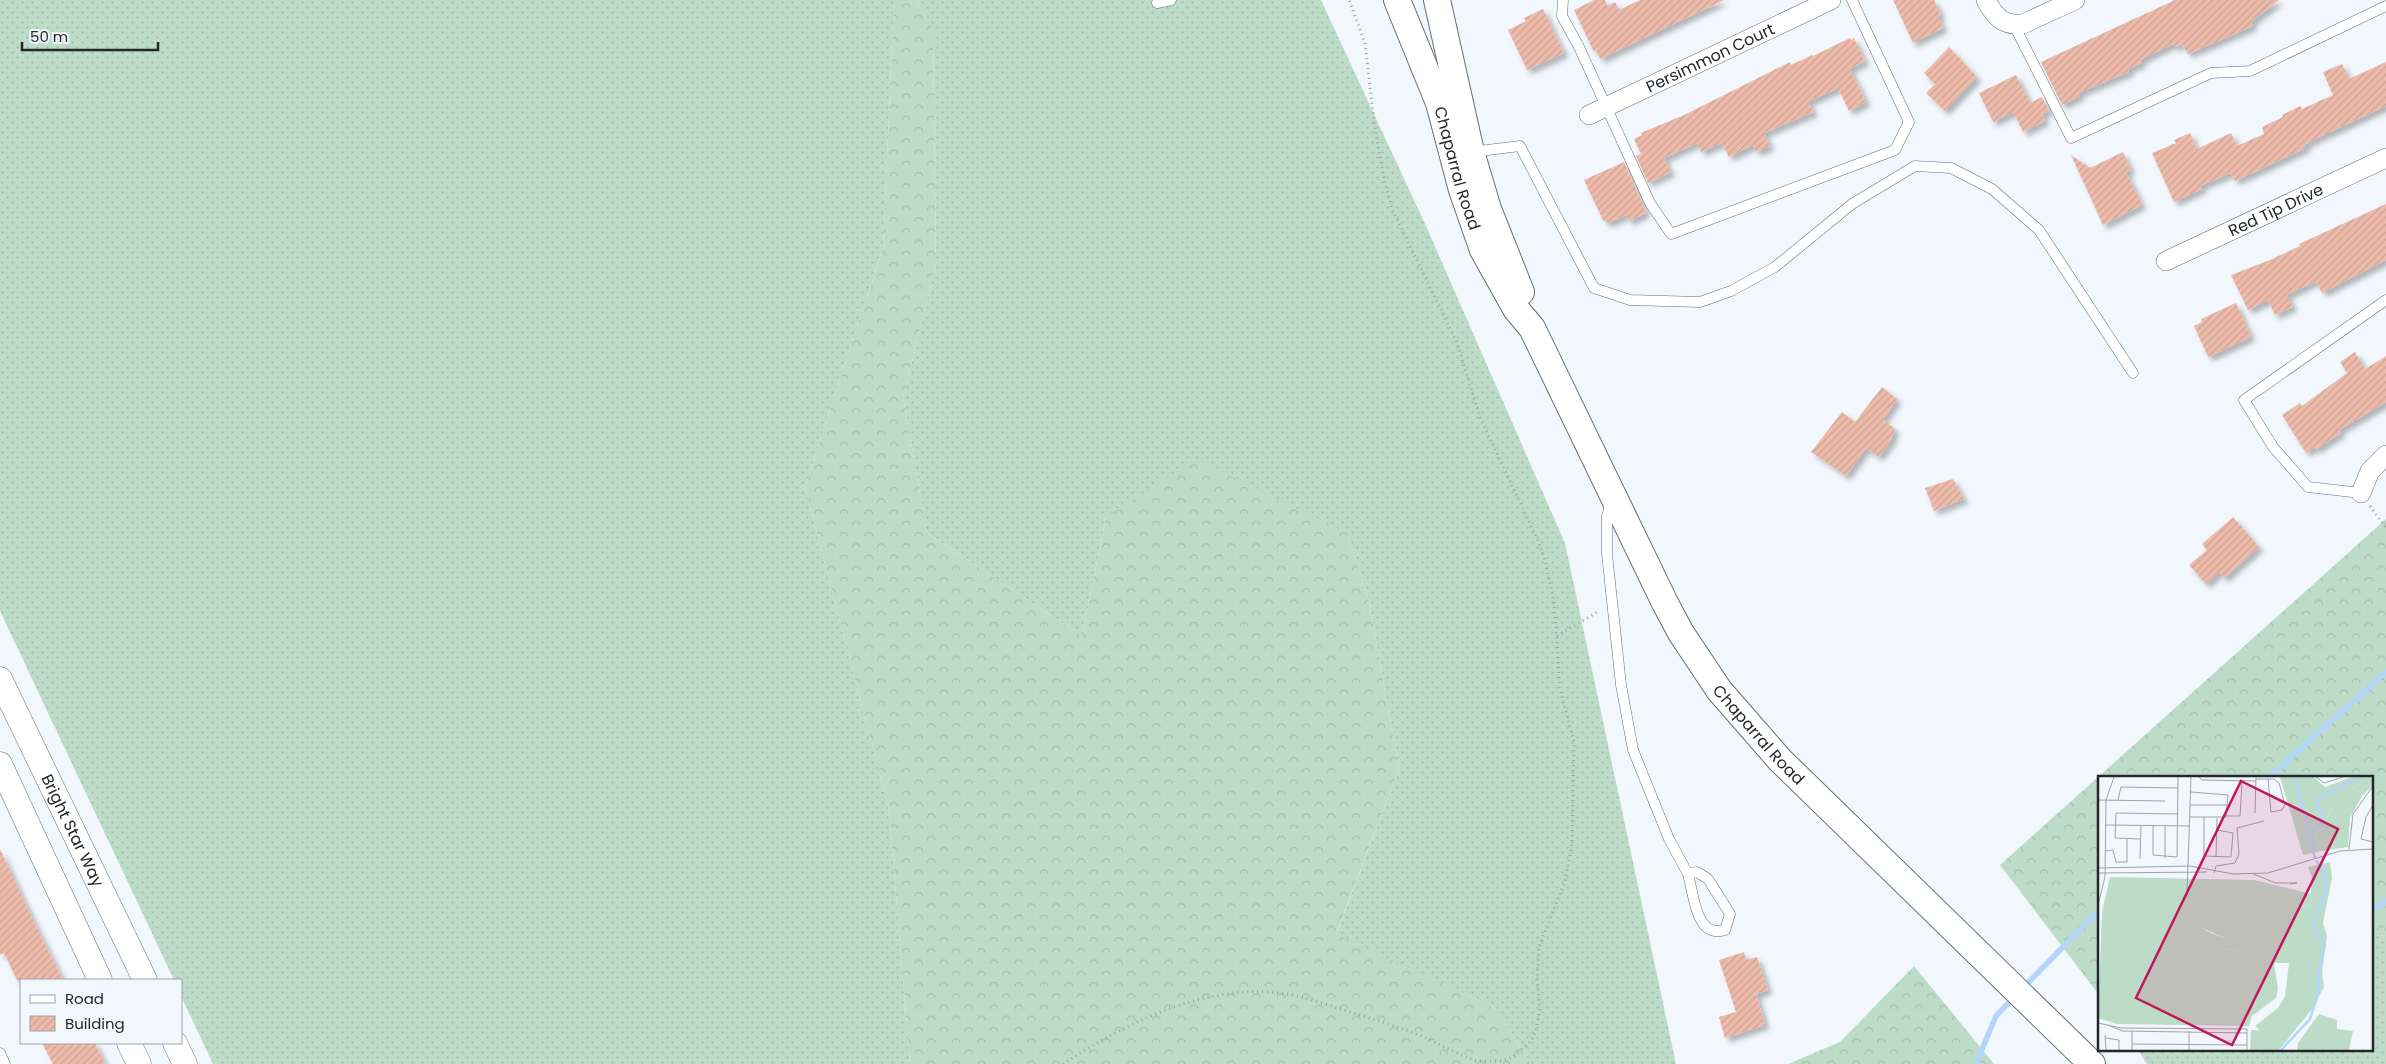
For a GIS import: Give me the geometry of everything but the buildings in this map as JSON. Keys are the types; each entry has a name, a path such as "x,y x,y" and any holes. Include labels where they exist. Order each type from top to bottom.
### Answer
{"main road":[{"name":"Chaparral Road","path":"1397,0 1462,154"},
{"name":"Chaparral Road","path":"1438,0 1462,154 1462,190 1483,250 1516,309 1532,328 1664,603 1719,690 1780,760 2092,1064"}],"street":[{"name":"Persimmon Court","path":"1597,111 1831,0"},
{"path":"1986,0 1992,12 2010,24 2023,24 2074,0"},
{"name":"Red Tip Drive","path":"2166,261 2386,158"},
{"path":"2361,493 2370,471 2386,455"},
{"name":"Bright Star Way","path":"0,679 145,979"},
{"path":"0,764 100,979"},
{"path":"129,1044 139,1064"},
{"path":"175,1044 185,1064"}],"lane":[{"path":"1158,3 1171,0"},
{"path":"1563,0 1562,16 1579,47 1597,111 1650,203 1671,234 1895,150 1910,122 1852,0"},
{"path":"2010,24 2071,138 2211,73 2250,71 2386,6"},
{"path":"1462,154 1520,146 1594,288 1630,300 1700,302 1731,291 1775,267 1852,204 1915,166 1951,168 1992,189 2039,230 2133,373"},
{"path":"2361,493 2308,487 2273,448 2244,400 2386,300"},
{"path":"1613,497 1607,516 1607,554 1621,685 1633,750 1669,839 1688,874 1701,923 1708,931 1716,933 1725,930 1730,914 1719,895 1708,879 1697,872 1688,874"},
{"path":"0,1053 5,1064"}],"path":[{"path":"1063,1064 1121,1029 1175,1006 1261,991 1301,997 1373,1019 1423,1036 1476,1061 1502,1061 1524,1050 1532,1040 1539,1020 1537,980 1539,947 1565,882 1572,844 1574,742 1560,689 1557,636 1550,581 1538,541 1480,417 1453,335 1392,209 1376,138 1365,43 1349,0"},
{"path":"2361,493 2386,528"},
{"path":"1557,636 1586,621 1612,602"}],"green space":[{"path":"0,0 894,0 883,248 805,487 889,810 910,1064 213,1064 182,998 182,979 174,979 0,611"},
{"path":"894,0 916,0 933,28 936,265 903,397 927,533 1082,636 1106,517 1196,459 1347,533 1368,597 1399,769 1336,934 1495,1008 1531,1064 910,1064 889,810 805,487 883,248"},
{"path":"916,0 1321,0 1426,226 1565,543 1676,1064 1531,1064 1495,1008 1336,935 1399,769 1368,597 1347,533 1106,517 1082,636 927,533 903,397 936,265 933,28"},
{"path":"2386,519 2386,935 2374,936 2374,776 2099,776"},
{"path":"2098,777 2098,993 2000,865"},
{"path":"2386,935 2386,1064 2147,1064 2139,1052 2374,1052 2374,936"},
{"path":"1914,966 1994,1064 1788,1064 1840,1042"}],"waterway":[{"path":"2270,776 2386,672"},
{"path":"2374,906 2378,907 2386,901"},
{"path":"2023,988 2098,911"},
{"path":"1976,1064 1996,1016 2015,996"}]}
